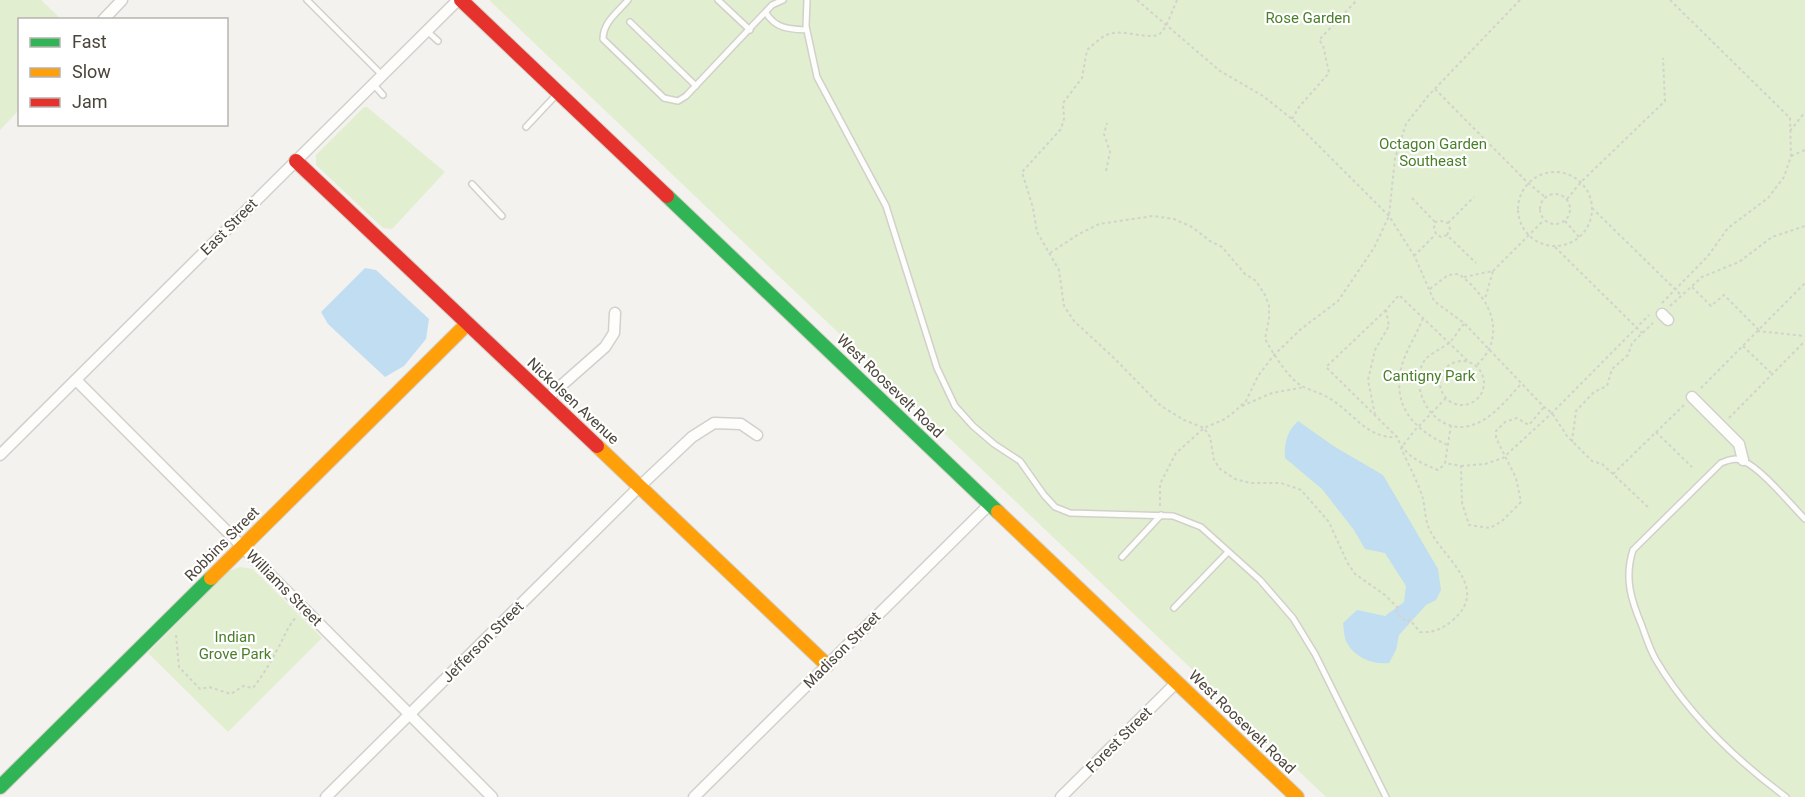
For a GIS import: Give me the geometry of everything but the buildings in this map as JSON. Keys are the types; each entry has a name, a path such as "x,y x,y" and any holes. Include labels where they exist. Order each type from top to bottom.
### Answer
{"street":[{"path":"105,18 122,0"},
{"name":"East Street","path":"0,454 459,0"},
{"name":"West Roosevelt Road","path":"459,0 1297,797"},
{"name":"Nickolsen Avenue","path":"296,160 827,665"},
{"path":"546,399 605,347 614,333 615,313"},
{"name":"Robbins Street","path":"0,788 467,324"},
{"name":"Williams Street","path":"76,380 492,797"},
{"path":"1692,397 1739,444 1743,460"},
{"name":"Jefferson Street","path":"327,797 692,437 714,423 741,424 757,435"},
{"name":"Madison Street","path":"694,797 990,504"},
{"name":"Forest Street","path":"1061,797 1177,682"}],"lane":[{"path":"308,0 382,75"},
{"path":"628,0 608,23 603,31 603,39 664,98 671,101 678,101 696,86 772,5 783,0"},
{"path":"718,0 750,30"},
{"path":"807,0 807,30 817,77 886,206 937,368 955,406 994,444 1020,461 1055,507 1070,513 1173,516 1201,527 1260,580 1293,618 1324,672 1386,797"},
{"path":"766,13 770,20 783,28 807,30"},
{"path":"630,22 696,86"},
{"path":"427,31 438,41"},
{"path":"373,84 383,94"},
{"path":"526,127 559,93"},
{"path":"472,184 502,216"},
{"path":"1786,797 1742,761 1682,699 1655,658 1638,618 1628,582 1628,565 1633,550 1721,463 1732,459 1743,460 1755,469 1805,519"},
{"path":"1122,557 1161,515"},
{"path":"1174,608 1228,552"}],"path":[{"path":"1137,0 1220,71 1263,96 1292,119 1389,216 1414,256 1434,301 1464,323 1552,413 1567,436 1592,461 1602,464 1649,508"},
{"path":"1177,0 1166,26 1159,35 1147,38 1122,32 1106,36 1087,50 1082,78 1063,103 1064,119 1061,129 1022,172 1033,208 1037,232 1059,270 1064,306 1074,321 1161,406 1203,428 1210,437 1214,460 1220,469 1235,479 1250,483 1281,483 1301,490 1329,522 1355,574 1385,595 1399,609 1396,613 1407,622 1410,620 1420,632 1428,633 1442,630 1466,604 1467,591 1461,572 1429,529 1422,498 1397,437 1326,367 1399,295 1470,363 1476,366 1483,379 1484,386 1478,398 1458,405 1446,398 1440,385 1443,371 1455,362 1470,363"},
{"path":"1292,119 1299,106 1329,73 1323,45 1319,40 1357,0"},
{"path":"1161,515 1160,484 1176,453 1203,428 1225,419 1240,406 1274,355 1300,329 1338,301 1374,248 1389,216 1395,158 1406,124 1435,89 1520,0"},
{"path":"1445,463 1461,466 1485,464 1505,456 1552,413 1637,328 1661,313 1675,289 1708,256 1728,228 1768,198 1784,177 1791,156 1790,118 1670,0"},
{"path":"1567,199 1581,182 1665,101 1663,58"},
{"path":"1435,89 1528,183 1545,197"},
{"path":"1790,131 1805,112"},
{"path":"1106,171 1110,152 1104,134 1107,123"},
{"path":"1791,156 1805,150"},
{"path":"1548,172 1560,172 1581,182 1591,199 1592,208 1587,227 1580,237 1565,245 1555,246 1545,245 1528,236 1521,226 1518,204 1521,192 1528,183 1548,172"},
{"path":"1555,194 1567,199 1571,208 1565,221 1555,225 1544,220 1540,205 1545,197 1555,194"},
{"path":"1412,198 1435,222"},
{"path":"1448,223 1474,198"},
{"path":"1592,208 1682,296"},
{"path":"1050,253 1099,224 1153,216 1174,219 1183,223 1222,248 1245,274 1256,280 1269,306 1265,339 1295,382 1328,397 1360,425 1384,438 1397,437"},
{"path":"1441,220 1448,223 1450,229 1447,235 1441,237 1436,234 1435,222 1441,220"},
{"path":"1485,299 1494,271 1544,220"},
{"path":"1565,221 1580,237"},
{"path":"1414,256 1436,234"},
{"path":"1447,235 1476,263"},
{"path":"1555,246 1642,333"},
{"path":"1464,278 1494,271"},
{"path":"1429,290 1448,275 1460,274 1485,299 1494,323 1489,350 1476,366"},
{"path":"1613,474 1805,283"},
{"path":"1691,286 1711,306 1724,295 1758,330 1805,336"},
{"path":"1375,415 1368,380 1375,350 1389,326 1386,310"},
{"path":"1423,318 1402,365 1398,388 1402,405 1417,427 1432,438 1448,445"},
{"path":"1464,323 1450,342 1435,350 1422,364 1419,384 1421,397 1431,413 1452,425 1467,426 1490,417 1522,383"},
{"path":"1721,426 1805,341"},
{"path":"1743,345 1772,374"},
{"path":"1240,406 1272,393 1305,387"},
{"path":"1401,448 1417,427 1446,398"},
{"path":"1461,466 1462,503 1469,525 1490,528 1502,521 1521,502 1516,478 1496,438 1496,431 1505,422 1517,418 1530,425 1544,407"},
{"path":"1401,448 1420,463 1438,470 1445,463 1452,425"},
{"path":"1656,432 1692,467"},
{"path":"170,620 176,628 179,667 200,690 209,687 231,694 243,686 253,688 278,649 287,626 304,608"}],"green space":[{"path":"0,0 41,0 60,18 18,18 18,111 0,130"},
{"name":"Cantigny Park","path":"489,0 1805,0 1805,797 1326,797"},
{"path":"364,107 367,107 445,172 392,229 383,228 316,165 316,155"},
{"name":"Indian Grove Park","path":"240,567 252,569 322,638 228,732 148,653 229,571"}],"water":[{"path":"365,268 376,270 429,319 426,339 404,366 385,377 328,324 321,312"},
{"path":"1298,421 1335,447 1383,475 1438,569 1441,590 1436,600 1426,605 1399,635 1396,650 1389,663 1371,662 1355,653 1346,641 1343,623 1357,610 1385,616 1404,602 1406,586 1385,553 1365,549 1354,530 1322,489 1285,458 1287,438"}],"traffic: fast":[{"path":"667,196 998,512"},
{"path":"0,787 211,578"}],"traffic: slow":[{"path":"211,578 467,324"},
{"path":"597,446 827,665"},
{"path":"998,512 1297,797"}],"traffic: jam":[{"path":"461,0 667,196"},
{"path":"296,161 597,446"}],"park label":[{"name":"Rose Garden","path":"1308,18"},
{"name":"Octagon Garden Southeast","path":"1433,152"}]}
